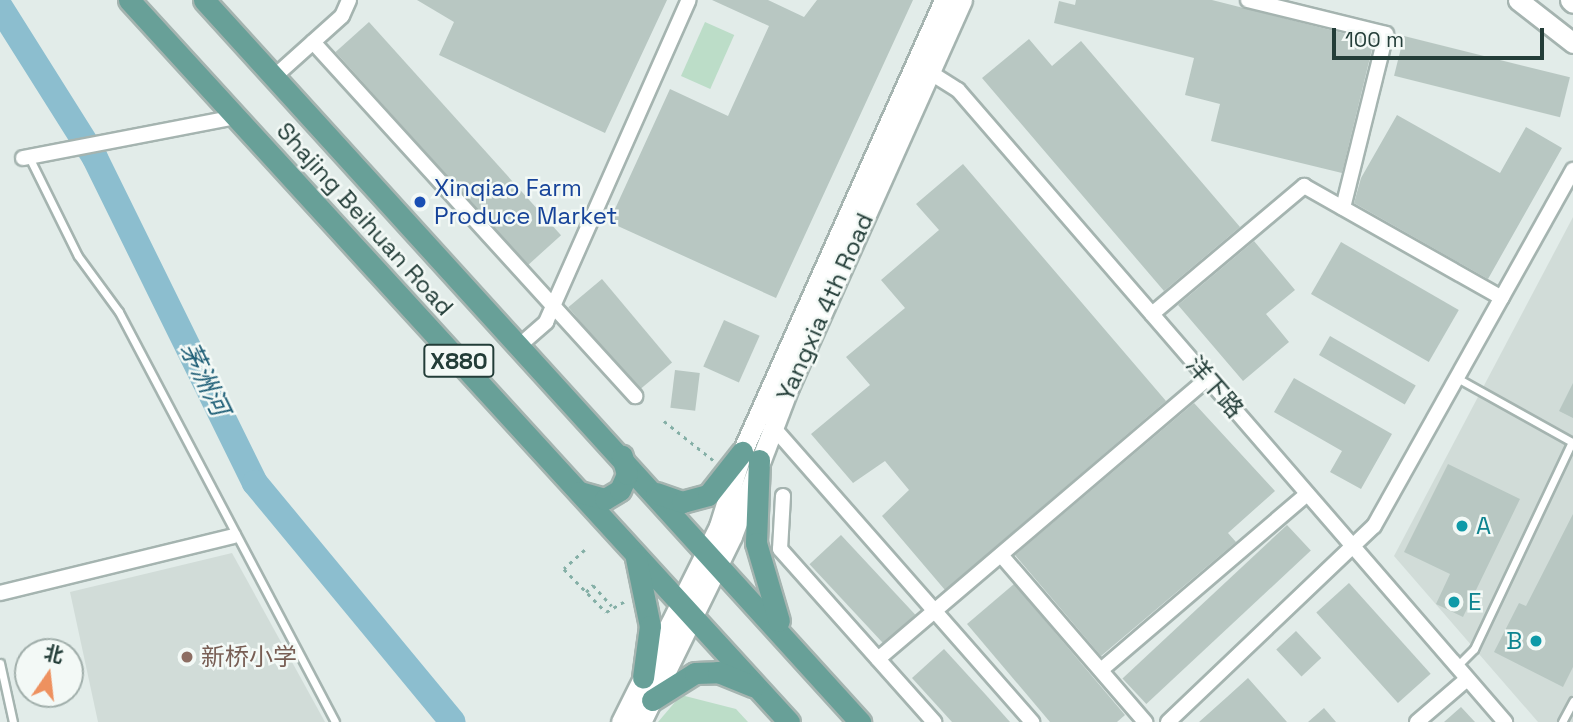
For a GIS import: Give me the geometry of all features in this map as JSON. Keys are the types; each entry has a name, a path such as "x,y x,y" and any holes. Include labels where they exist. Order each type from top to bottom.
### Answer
{"main road":[{"name":"Shajing Beihuan Road","path":"129,0 789,722"},
{"name":"Shajing Beihuan Road","path":"204,0 656,493 860,722"},
{"path":"580,492 596,499 620,490 627,474 622,456"},
{"path":"656,493 682,502 708,495 750,456"},
{"path":"750,456 759,563 790,642"},
{"path":"632,550 650,626 643,678"},
{"path":"652,700 674,681 705,671 730,675 764,694"}],"street":[{"path":"274,77 313,42 349,0"},
{"path":"520,345 546,322 689,0"},
{"name":"Yangxia 4th Road","path":"750,456 773,427 923,68 944,0"},
{"name":"Yangxia 4th Road","path":"687,609 713,556 750,456 923,68 962,0"},
{"path":"1248,0 1386,34 1343,208"},
{"path":"1518,0 1573,43"},
{"path":"313,42 635,396"},
{"name":"洋下路","path":"923,68 957,90 1505,722"},
{"path":"26,157 236,117"},
{"path":"1168,722 1374,526 1573,170"},
{"path":"1152,314 1304,186 1502,298"},
{"path":"878,659 1207,379"},
{"path":"773,427 1032,722"},
{"path":"1101,670 1307,494"},
{"path":"783,496 780,549 934,722"},
{"path":"0,593 233,536"},
{"path":"1001,555 1145,722"},
{"path":"621,722 643,678 687,609"},
{"path":"641,722 687,609"},
{"path":"1417,722 1468,679"}],"lane":[{"path":"26,157 78,256 118,312 233,536 335,722"},
{"path":"1456,666 1474,649 1572,442 1457,378"},
{"path":"0,663 13,722"},
{"path":"1562,722 1573,701"}],"path":[{"path":"664,421 707,454"},
{"path":"585,550 564,569 606,612 612,606 625,601"},
{"path":"586,592 593,585 612,606"}],"shaded area":[{"path":"1573,217 1573,722 1538,722 1394,556"},
{"name":"新桥小学","path":"232,553 325,722 98,722 84,657 84,638 80,638 70,592"}],"green space":[{"path":"705,22 734,35 710,89 681,76"},
{"path":"681,695 736,709 748,722 658,722"}],"building":[{"path":"417,0 667,0 605,133 439,55 454,22"},
{"path":"712,0 768,0 804,17 817,0 913,0 776,298 609,222 670,89 728,116 769,26"},
{"path":"1076,0 1212,0 1374,41 1342,173 1211,141 1220,104 1185,95 1194,58 1054,23 1059,1 1075,5"},
{"path":"369,22 561,235 528,265 336,52"},
{"path":"1404,36 1570,77 1560,117 1394,76"},
{"path":"1029,39 1052,66 1081,41 1240,227 1164,291 982,78"},
{"path":"1397,115 1500,173 1526,127 1562,148 1488,279 1354,203 1361,178"},
{"path":"963,164 1166,401 945,590 882,516 909,490 885,461 853,483 811,434 870,385 846,357 905,308 881,280 939,230 916,204"},
{"path":"1254,241 1295,290 1266,314 1289,342 1243,381 1178,305"},
{"path":"1341,242 1459,310 1429,362 1311,294"},
{"path":"602,279 672,362 638,391 568,307"},
{"path":"724,320 760,336 739,382 703,367"},
{"path":"1330,336 1416,386 1405,405 1319,355"},
{"path":"675,370 700,373 695,411 670,408"},
{"path":"1294,378 1392,434 1361,489 1330,472 1342,451 1274,412"},
{"path":"1573,383 1573,418 1559,411"},
{"path":"1194,403 1275,491 1228,533 1236,542 1101,656 1015,555"},
{"name":"A","path":"1448,464 1520,499 1463,617 1436,604 1450,574 1404,552"},
{"path":"1573,514 1573,667 1563,687 1494,652 1519,603 1526,606"},
{"path":"1287,525 1311,551 1146,704 1122,678"},
{"path":"841,535 915,615 884,644 810,564"},
{"path":"1349,583 1431,674 1398,703 1316,612"},
{"path":"1014,584 1125,715 1117,722 1050,722 967,624"},
{"path":"1296,631 1321,658 1301,676 1276,649"},
{"path":"944,649 1010,722 952,722 912,678"},
{"path":"1248,678 1287,722 1199,722 1227,697"},
{"path":"1461,707 1475,722 1444,722"},
{"path":"1324,708 1336,722 1308,722"}],"waterway":[{"name":"茅洲河","path":"0,7 95,158 255,483 453,722"}],"place":[{"name":"Xinqiao Farm Produce Market","path":"420,202"},
{"name":"A","path":"1462,526"},
{"name":"E","path":"1454,602"},
{"name":"B","path":"1536,641"},
{"name":"新桥小学","path":"187,657"}]}
